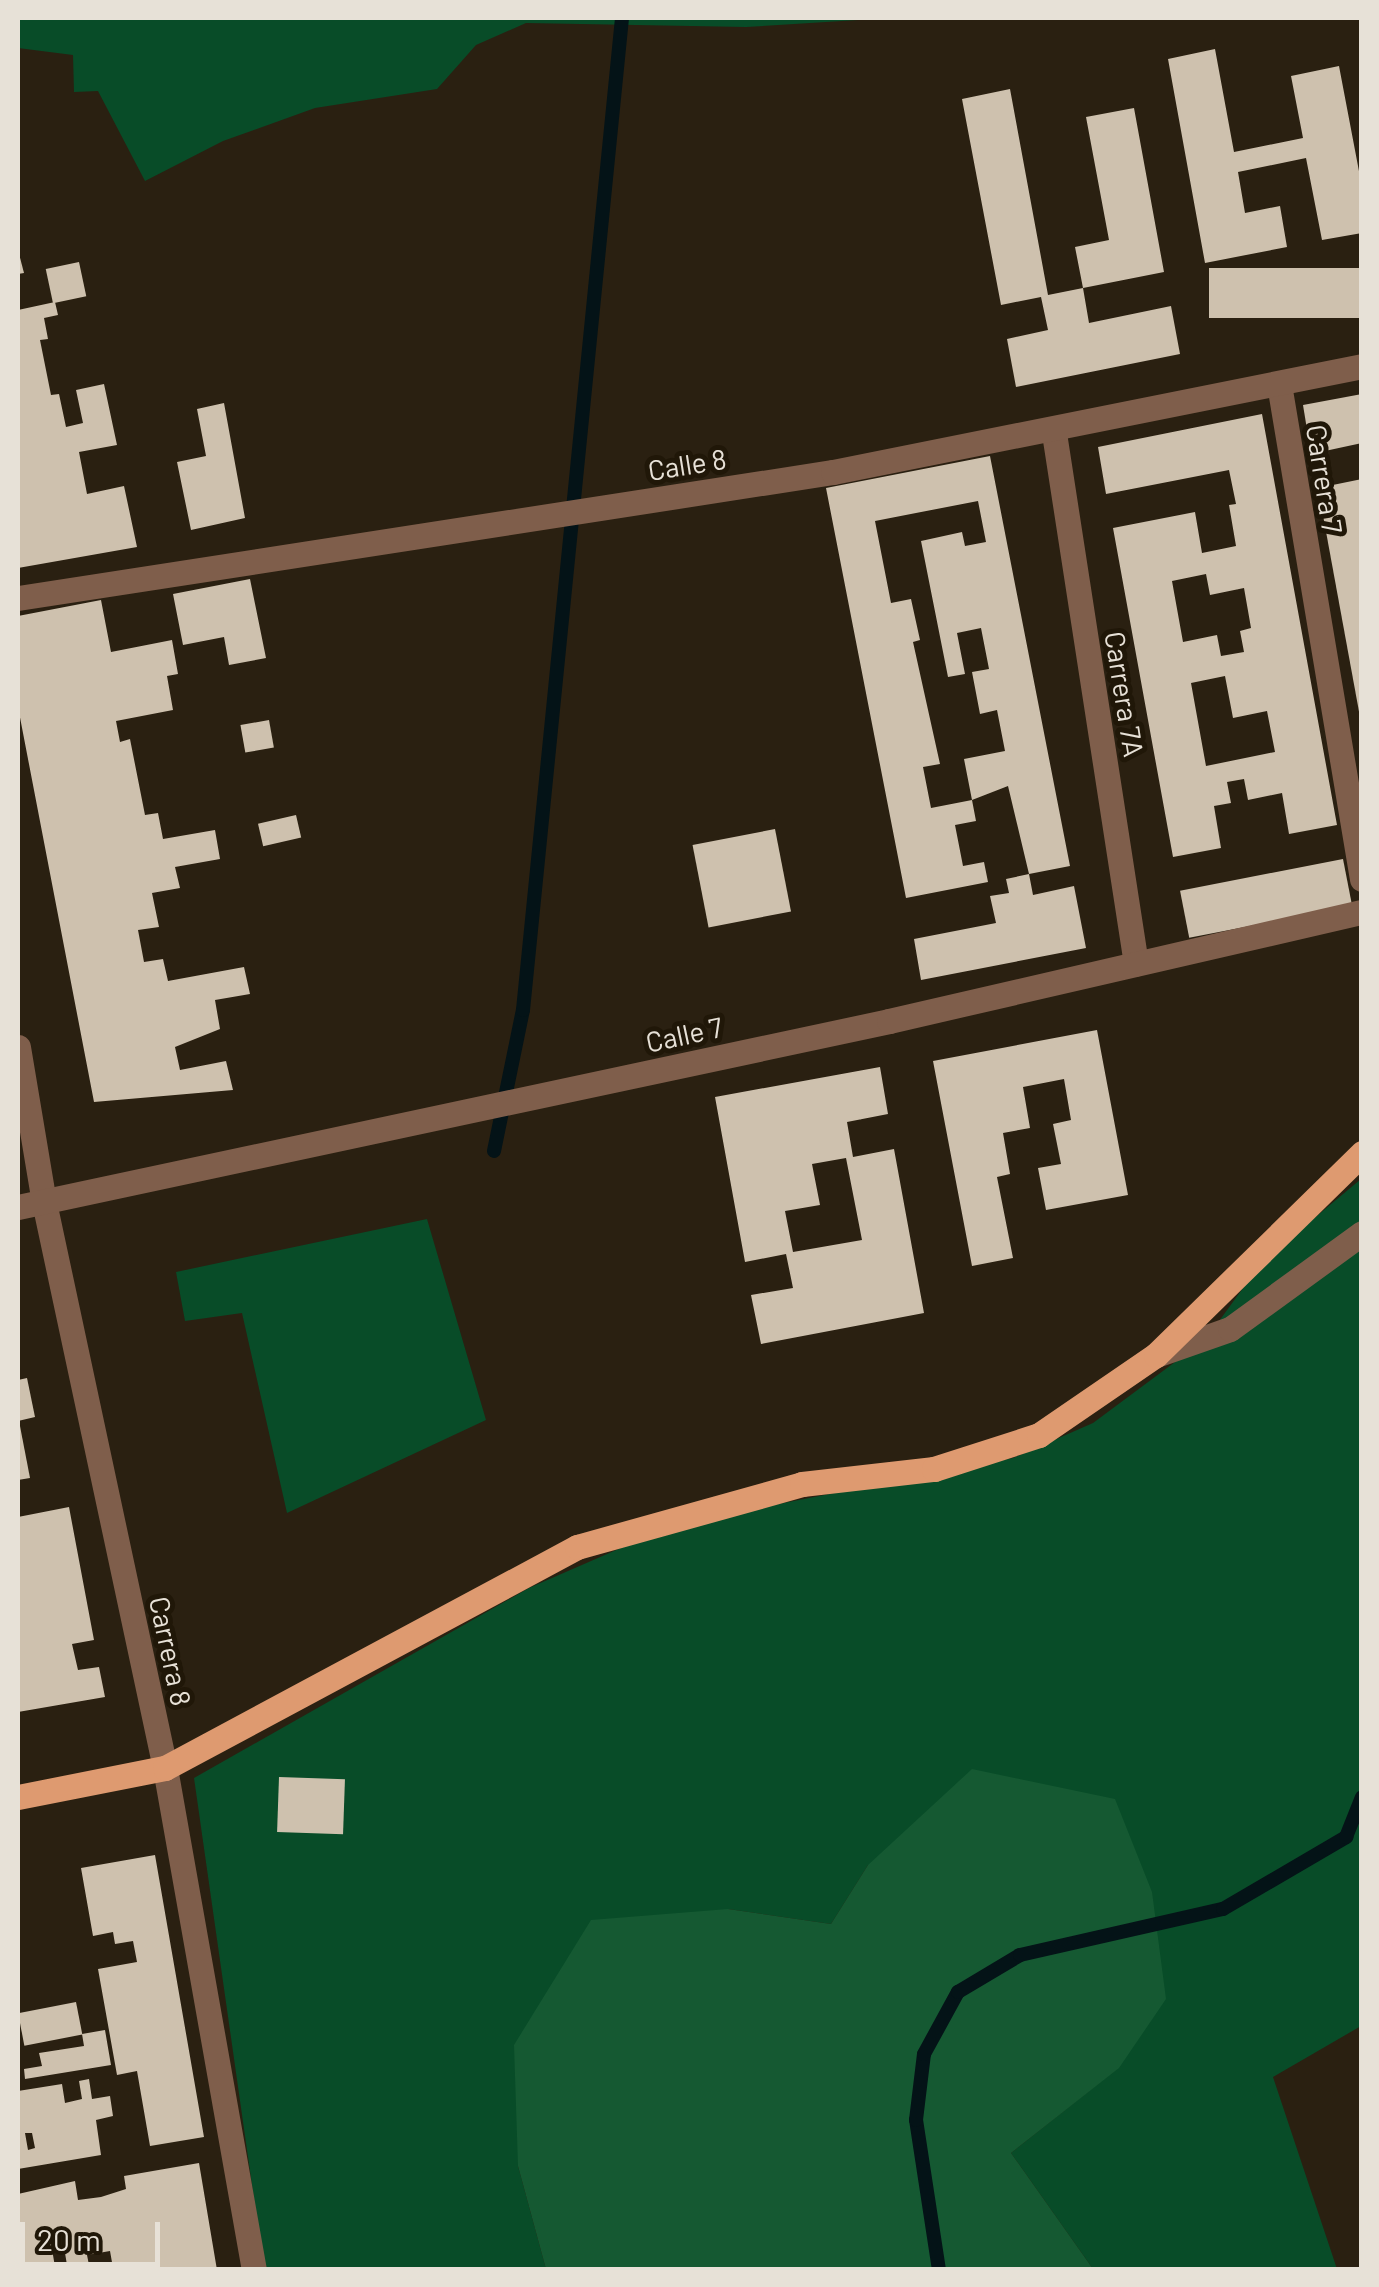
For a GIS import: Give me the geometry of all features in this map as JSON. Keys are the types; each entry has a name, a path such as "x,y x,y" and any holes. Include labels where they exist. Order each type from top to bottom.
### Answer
{"main road":[{"path":"18,1797 165,1768 577,1546 802,1484 934,1469 1039,1435 1156,1356 1362,1152"}],"street":[{"name":"Calle 8","path":"18,598 1054,433 1362,366"},
{"name":"Carrera 7","path":"1278,384 1362,879"},
{"name":"Carrera 7A","path":"1054,433 1136,964"},
{"name":"Calle 7","path":"18,1206 1362,912"},
{"name":"Carrera 8","path":"18,1046 44,1202 165,1768 254,2270"},
{"path":"1156,1356 1230,1328 1362,1233"}],"green space":[{"path":"18,18 890,18 746,27 526,23 476,45 437,89 315,108 223,141 145,181 98,91 74,92 73,55 18,48"},
{"path":"1361,1179 1361,2026 1273,2077 1337,2269 1093,2269 1011,2153 1118,2068 868,1865 831,1924 728,1909 518,2166 546,2269 264,2269 194,1778 529,1588 676,1524 1013,1458 1093,1423 1206,1339 1262,1262"},
{"path":"427,1219 486,1420 287,1513 242,1313 185,1321 176,1272"},
{"path":"972,1769 1115,1799 1152,1892 1166,1999 1119,2068 1011,2153 1093,2269 546,2269 518,2166 514,2045 591,1920 728,1909 831,1924 868,1865"}],"building":[{"path":"1215,49 1234,152 1303,138 1291,76 1339,66 1362,187 1362,233 1322,240 1306,158 1238,172 1245,213 1280,206 1287,247 1205,263 1168,59"},
{"path":"1010,89 1048,295 1083,288 1089,323 1171,306 1180,354 1016,387 1007,339 1048,330 1041,297 1001,305 962,99"},
{"path":"1134,108 1164,272 1083,288 1075,247 1109,240 1086,117"},
{"path":"18,250 24,273 18,274"},
{"path":"79,262 86,296 53,303 46,269"},
{"path":"1209,268 1362,268 1362,318 1209,318"},
{"path":"55,302 58,315 44,318 48,339 40,340 51,395 59,394 66,427 83,423 76,390 104,384 117,445 79,452 87,494 124,486 137,547 18,568 18,310"},
{"path":"1362,394 1362,443 1311,454 1303,405"},
{"path":"224,403 245,518 191,530 177,462 206,456 197,409"},
{"path":"1262,414 1337,825 1289,834 1282,793 1248,800 1244,779 1227,782 1231,803 1214,806 1221,848 1173,857 1113,528 1195,512 1202,553 1236,546 1229,505 1236,504 1229,470 1106,494 1098,447","holes":["1206,574 1210,595 1244,588 1251,628 1240,631 1244,652 1221,656 1217,635 1183,642 1172,581","1225,676 1233,718 1267,711 1275,752 1206,766 1191,683"]},
{"path":"990,456 1070,866 1029,874 1008,786 972,800 976,821 955,825 963,866 984,862 988,882 906,898 826,488","holes":["978,501 986,542 965,546 962,532 921,541 948,677 965,674 957,633 981,628 989,669 972,672 980,714 997,710 1005,751 964,759 972,800 931,808 923,767 940,764 913,642 920,640 911,599 891,603 875,521"]},
{"path":"1362,479 1362,717 1360,717 1318,488"},
{"path":"250,579 266,658 229,665 224,637 183,645 173,594"},
{"path":"101,600 111,652 172,640 178,674 167,676 173,710 116,721 120,742 130,739 145,815 158,813 163,839 215,830 220,859 175,867 180,888 152,893 159,927 138,930 144,962 163,959 168,981 244,967 250,994 215,1000 220,1029 175,1047 180,1070 226,1061 233,1090 94,1102 18,707 18,616"},
{"path":"269,720 274,748 245,753 240,725"},
{"path":"296,815 301,837 263,846 258,824"},
{"path":"775,829 791,911 709,927 693,845"},
{"path":"1343,859 1352,906 1189,938 1180,891"},
{"path":"1029,874 1033,895 1074,886 1086,948 921,980 914,939 996,923 990,896 1009,893 1006,879"},
{"path":"1097,1030 1128,1195 1046,1210 1038,1168 1061,1164 1053,1124 1071,1120 1064,1079 1023,1087 1030,1128 1003,1133 1010,1174 997,1177 1013,1258 972,1266 933,1061"},
{"path":"880,1067 888,1114 847,1122 853,1157 894,1149 924,1313 761,1344 751,1295 793,1288 786,1254 745,1262 715,1097","holes":["846,1158 862,1240 793,1252 785,1211 820,1205 812,1164"]},
{"path":"27,1378 35,1417 18,1421 18,1380"},
{"path":"18,1422 30,1478 18,1480"},
{"path":"69,1507 94,1640 72,1644 78,1670 99,1667 105,1697 18,1712 18,1517"},
{"path":"279,1777 345,1779 343,1834 277,1832"},
{"path":"155,1855 204,2137 150,2146 137,2071 117,2075 98,1969 137,1962 133,1941 115,1944 113,1932 93,1936 81,1868"},
{"path":"76,2002 82,2034 24,2046 18,2013"},
{"path":"105,2030 111,2065 25,2079 24,2069 42,2066 39,2053 84,2046 82,2034"},
{"path":"89,2079 92,2099 110,2096 113,2116 96,2120 101,2155 18,2169 18,2091 62,2084 65,2103 82,2099 79,2081","holes":["25,2133 32,2133 35,2148 28,2150"]},
{"path":"199,2163 217,2270 113,2268 110,2251 87,2255 90,2270 22,2270 18,2194 75,2181 78,2200 101,2197 126,2189 124,2176","holes":["62,2235 67,2265 55,2267 50,2237"]}],"waterway":[{"path":"494,1151 523,1010 622,18"},
{"path":"939,2270 916,2120 924,2054 958,1992 1020,1955 1223,1909 1346,1837 1362,1797"}]}
